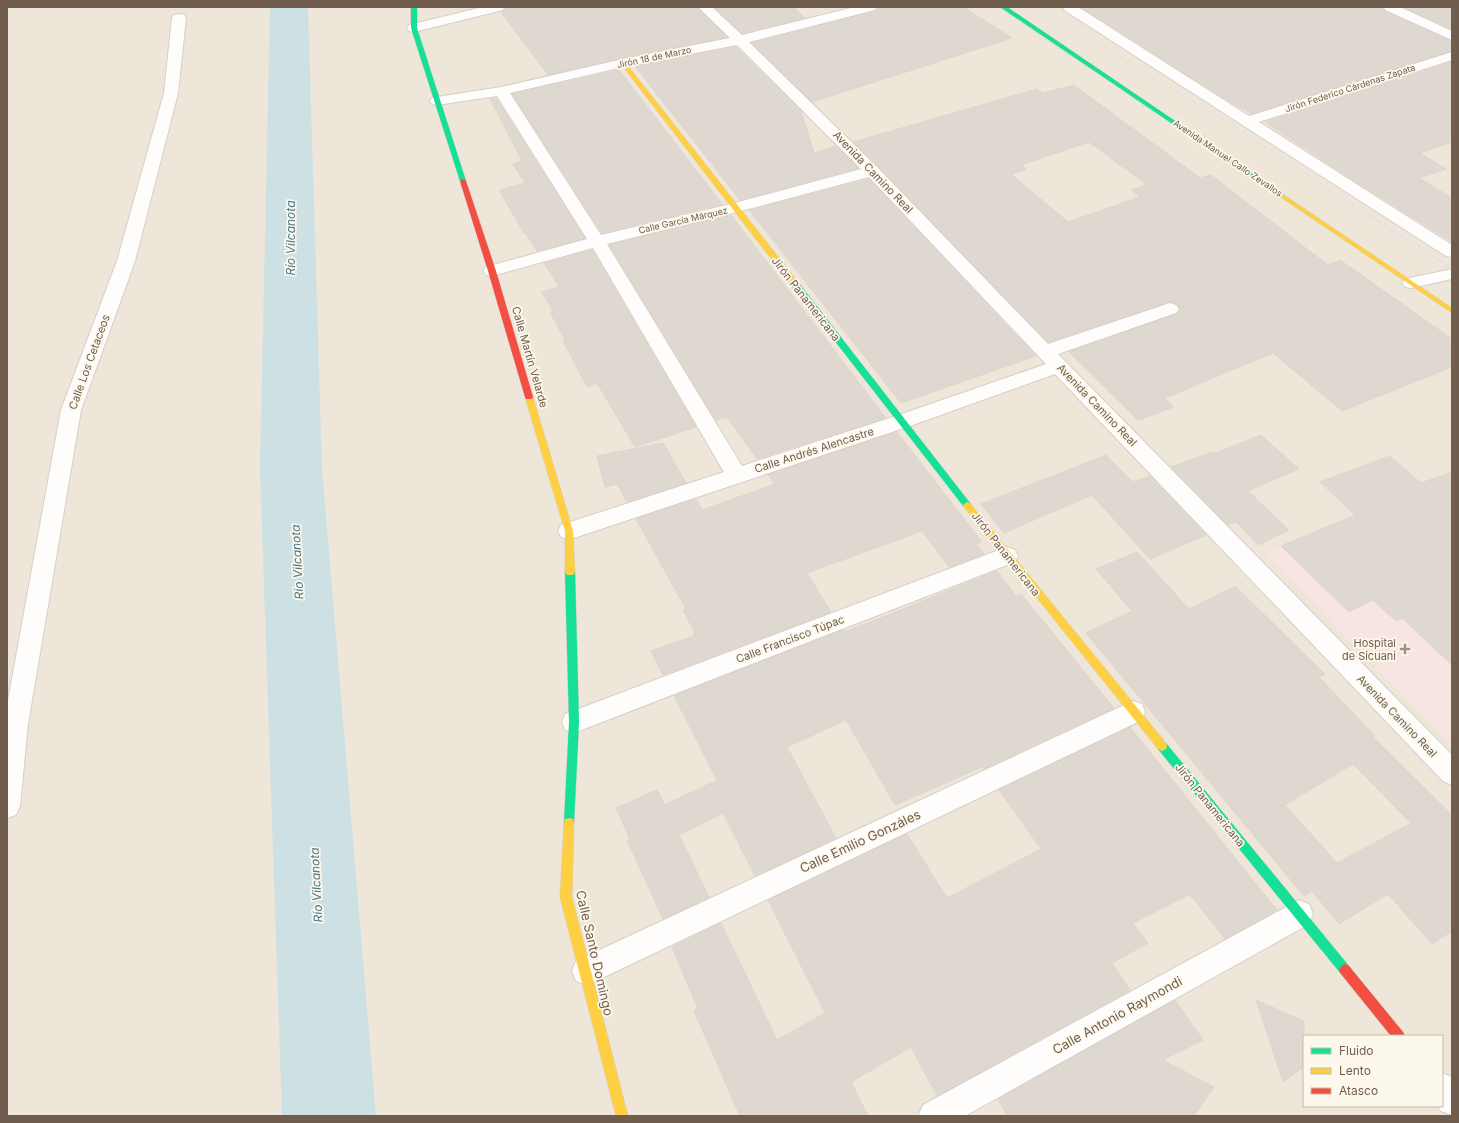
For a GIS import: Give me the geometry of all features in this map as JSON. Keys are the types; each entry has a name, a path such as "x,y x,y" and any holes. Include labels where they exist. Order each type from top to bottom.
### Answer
{"street":[{"name":"Calle Martín Velarde","path":"414,7 414,28 436,101 492,271 568,531 574,722"},
{"path":"414,28 498,7"},
{"name":"Avenida Camino Real","path":"704,7 740,40 873,171 1052,359 1452,773"},
{"name":"Jirón 18 de Marzo","path":"436,101 501,91 623,63 740,40 870,7"},
{"name":"Avenida Manuel Callo Zevallos","path":"1003,7 1452,311"},
{"path":"1069,7 1452,252"},
{"path":"1390,7 1452,36"},
{"name":"Calle Los Cetaceos","path":"7,806 16,724 70,410 126,261 171,93 179,18"},
{"name":"Jirón Federico Cárdenas Zapata","path":"1248,121 1452,56"},
{"name":"Jirón Panamericana","path":"623,63 734,208 903,421 1006,556 1398,1035"},
{"path":"501,91 597,241 737,476"},
{"name":"Calle García Márquez","path":"492,271 597,241 734,208 873,171"},
{"path":"1411,283 1452,274"},
{"name":"Calle Andrés Alencastre","path":"568,531 903,421 1170,309"},
{"name":"Calle Francisco Túpac","path":"574,722 1006,556"},
{"name":"Calle Emilio Gonzáles","path":"586,971 1133,712"},
{"name":"Calle Santo Domingo","path":"574,722 566,897 622,1116"},
{"name":"Calle Antonio Raymondi","path":"934,1116 1299,914"},
{"path":"1443,1089 1452,1100"}],"shaded area":[{"path":"7,7 1452,7 1452,1116 7,1116"},
{"name":"Hospital de Sicuani","path":"1452,470 1452,745 1265,553"}],"building":[{"path":"505,7 697,7 727,37 548,75 501,12"},
{"path":"714,7 794,7 805,18 742,33"},
{"path":"885,7 963,7 1012,38 812,102 752,43 875,11"},
{"path":"1081,7 1383,7 1384,11 1452,41 1452,51 1252,114 1220,96"},
{"path":"1404,7 1452,7 1452,29"},
{"path":"736,47 801,111 814,153 836,146 858,168 740,200 635,66"},
{"path":"1452,62 1452,142 1420,153 1446,169 1419,178 1452,198 1452,242 1353,180 1265,122"},
{"path":"619,70 722,204 602,233 512,94"},
{"path":"1074,85 1200,178 1211,175 1328,265 1340,260 1452,339 1452,367 1342,411 1273,353 1165,398 1174,407 1138,420 1069,352 1176,314 1180,309 1177,304 1170,302 1048,342 853,142 1037,89 1043,93","holes":["1089,142 1147,185 1131,190 1140,197 1068,222 1011,174 1026,169 1021,165"]},
{"path":"496,98 585,238 537,251 526,233 524,233 499,190 525,183 513,164 522,161 490,99"},
{"path":"869,179 1036,356 901,403 749,210"},
{"path":"731,215 886,418 757,459 727,417 716,420 609,245"},
{"path":"592,250 696,427 635,447 597,383 587,387 563,341 565,340 550,312 553,311 542,292 559,287 544,263"},
{"path":"897,432 982,542 976,544 984,554 949,567 922,531 807,573 831,612 663,675 651,651 694,636 693,633 695,633 683,610 686,609 636,519 696,499 702,510 775,484 768,475"},
{"path":"1261,435 1299,469 1248,491 1289,530 1258,545 1236,522 1228,525 1171,467 1212,452 1214,454"},
{"path":"663,443 686,483 627,502 617,484 605,487 597,456"},
{"path":"1106,455 1133,482 1150,476 1206,535 1150,559 1092,495 1004,533 981,504"},
{"name":"Hospital de Sicuani","path":"1390,456 1421,483 1452,472 1452,665 1402,618 1396,621 1373,600 1349,612 1281,546 1355,515 1320,482"},
{"path":"1137,552 1189,609 1235,586 1325,674 1319,677 1375,736 1373,737 1452,815 1452,931 1432,944 1388,894 1339,924 1312,891 1304,896 1086,633 1132,611 1096,569","holes":["1353,764 1411,823 1337,863 1285,805"]},
{"path":"997,571 1016,596 1021,594 1114,708 984,769 982,767 895,805 846,720 787,747 836,838 755,876 723,813 679,835 709,897 663,919 627,840 630,839 616,808 657,790 665,805 717,780 674,696 843,630 844,632 883,617"},
{"path":"1130,727 1277,910 1225,939 1190,894 1133,923 1148,943 1112,963 1130,990 937,1096 911,1047 851,1082 868,1116 740,1116 694,1011 698,1009 672,947 721,923 777,1040 825,1013 768,900 907,834 947,898 1041,849 999,790"},
{"path":"1175,1000 1203,1040 1163,1060 1214,1087 1194,1116 1007,1116 998,1099"},
{"path":"1256,1000 1304,1021 1303,1068 1283,1082"}],"waterway":[{"name":"Río Vilcanota","path":"289,7 291,468 329,1116"}],"railway":[{"path":"1036,7 1231,124 1339,195"},
{"path":"1337,194 1452,269"}],"traffic: fast":[{"path":"414,7 414,28 463,181"},
{"path":"1003,7 1281,195"},
{"path":"795,284 967,505"},
{"path":"569,823 574,722 570,572"},
{"path":"1162,746 1345,970"}],"traffic: slow":[{"path":"623,63 795,284"},
{"path":"1281,195 1452,311"},
{"path":"529,397 569,531 570,572"},
{"path":"967,505 1162,746"},
{"path":"569,823 566,897 622,1116"}],"traffic: jam":[{"path":"463,181 492,271 529,397"},
{"path":"1345,970 1398,1035"}],"place":[{"name":"Hospital de Sicuani","path":"1405,649"}]}
